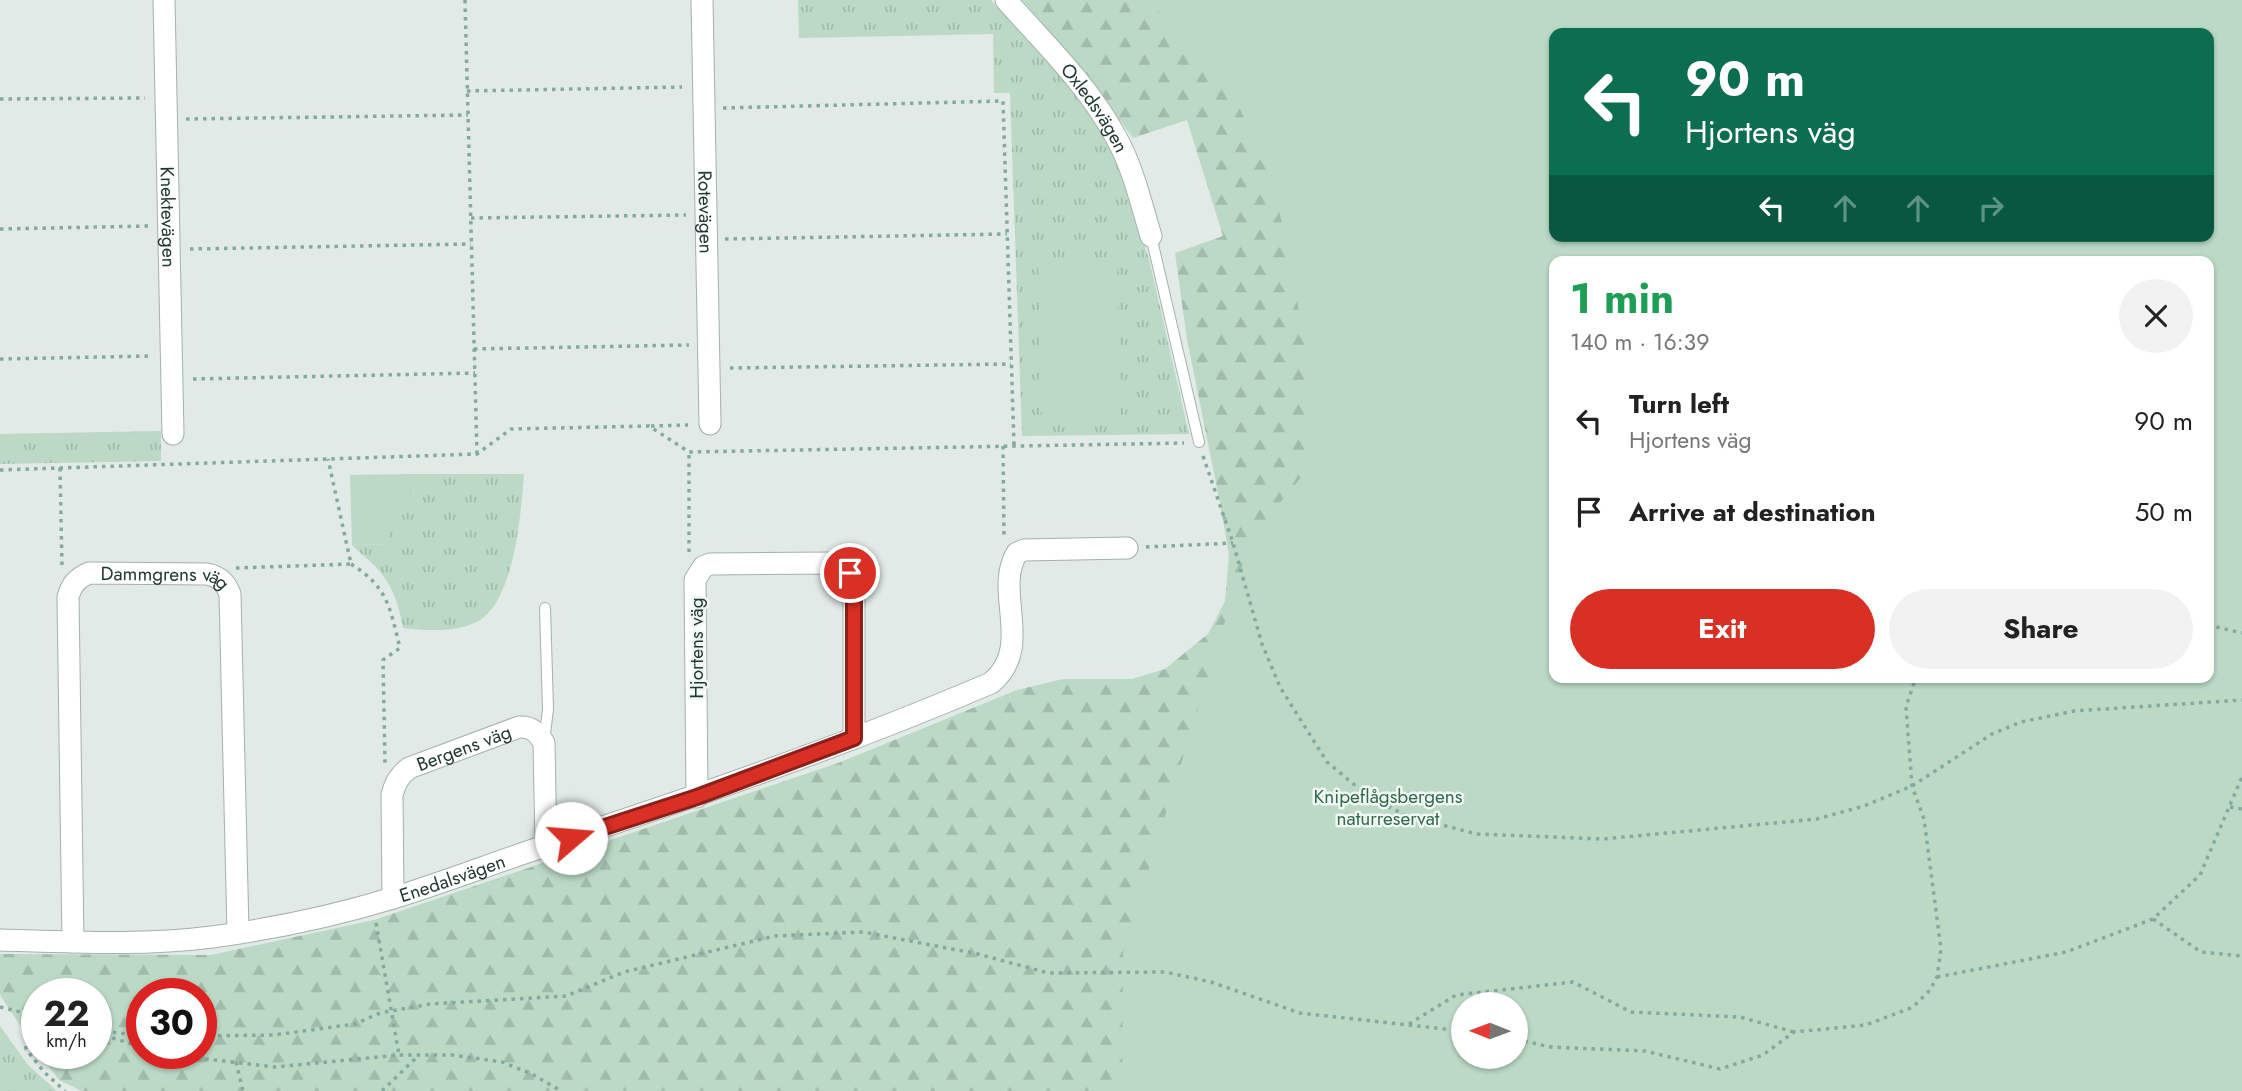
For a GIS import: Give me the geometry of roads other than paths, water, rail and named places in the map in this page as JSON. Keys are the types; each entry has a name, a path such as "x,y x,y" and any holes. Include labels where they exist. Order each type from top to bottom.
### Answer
{"street":[{"name":"Knektevägen","path":"164,0 173,434"},
{"name":"Rotevägen","path":"702,0 710,424"},
{"name":"Oxledsvägen","path":"1006,0 1078,82 1117,139 1128,163 1151,236"},
{"name":"Enedalsvägen","path":"0,940 183,940 299,921 383,901 697,797 991,683 1007,666 1011,648 1010,568 1017,553 1024,550 1127,548"},
{"name":"Hjortens väg","path":"697,797 695,580 698,573 710,564 835,563 844,566 850,573 854,582 854,738"},
{"name":"Dammgrens väg","path":"73,942 68,597 71,585 89,573 207,574 218,577 226,584 230,594 238,932"},
{"name":"Bergens väg","path":"383,901 392,795 395,783 409,768 519,727 534,729 544,743"},
{"path":"544,743 546,846"}],"lane":[{"path":"1151,236 1199,442"},
{"path":"544,743 548,709 545,608"}],"park label":[{"name":"Knipeflågsbergens naturreservat","path":"1388,807"}]}
